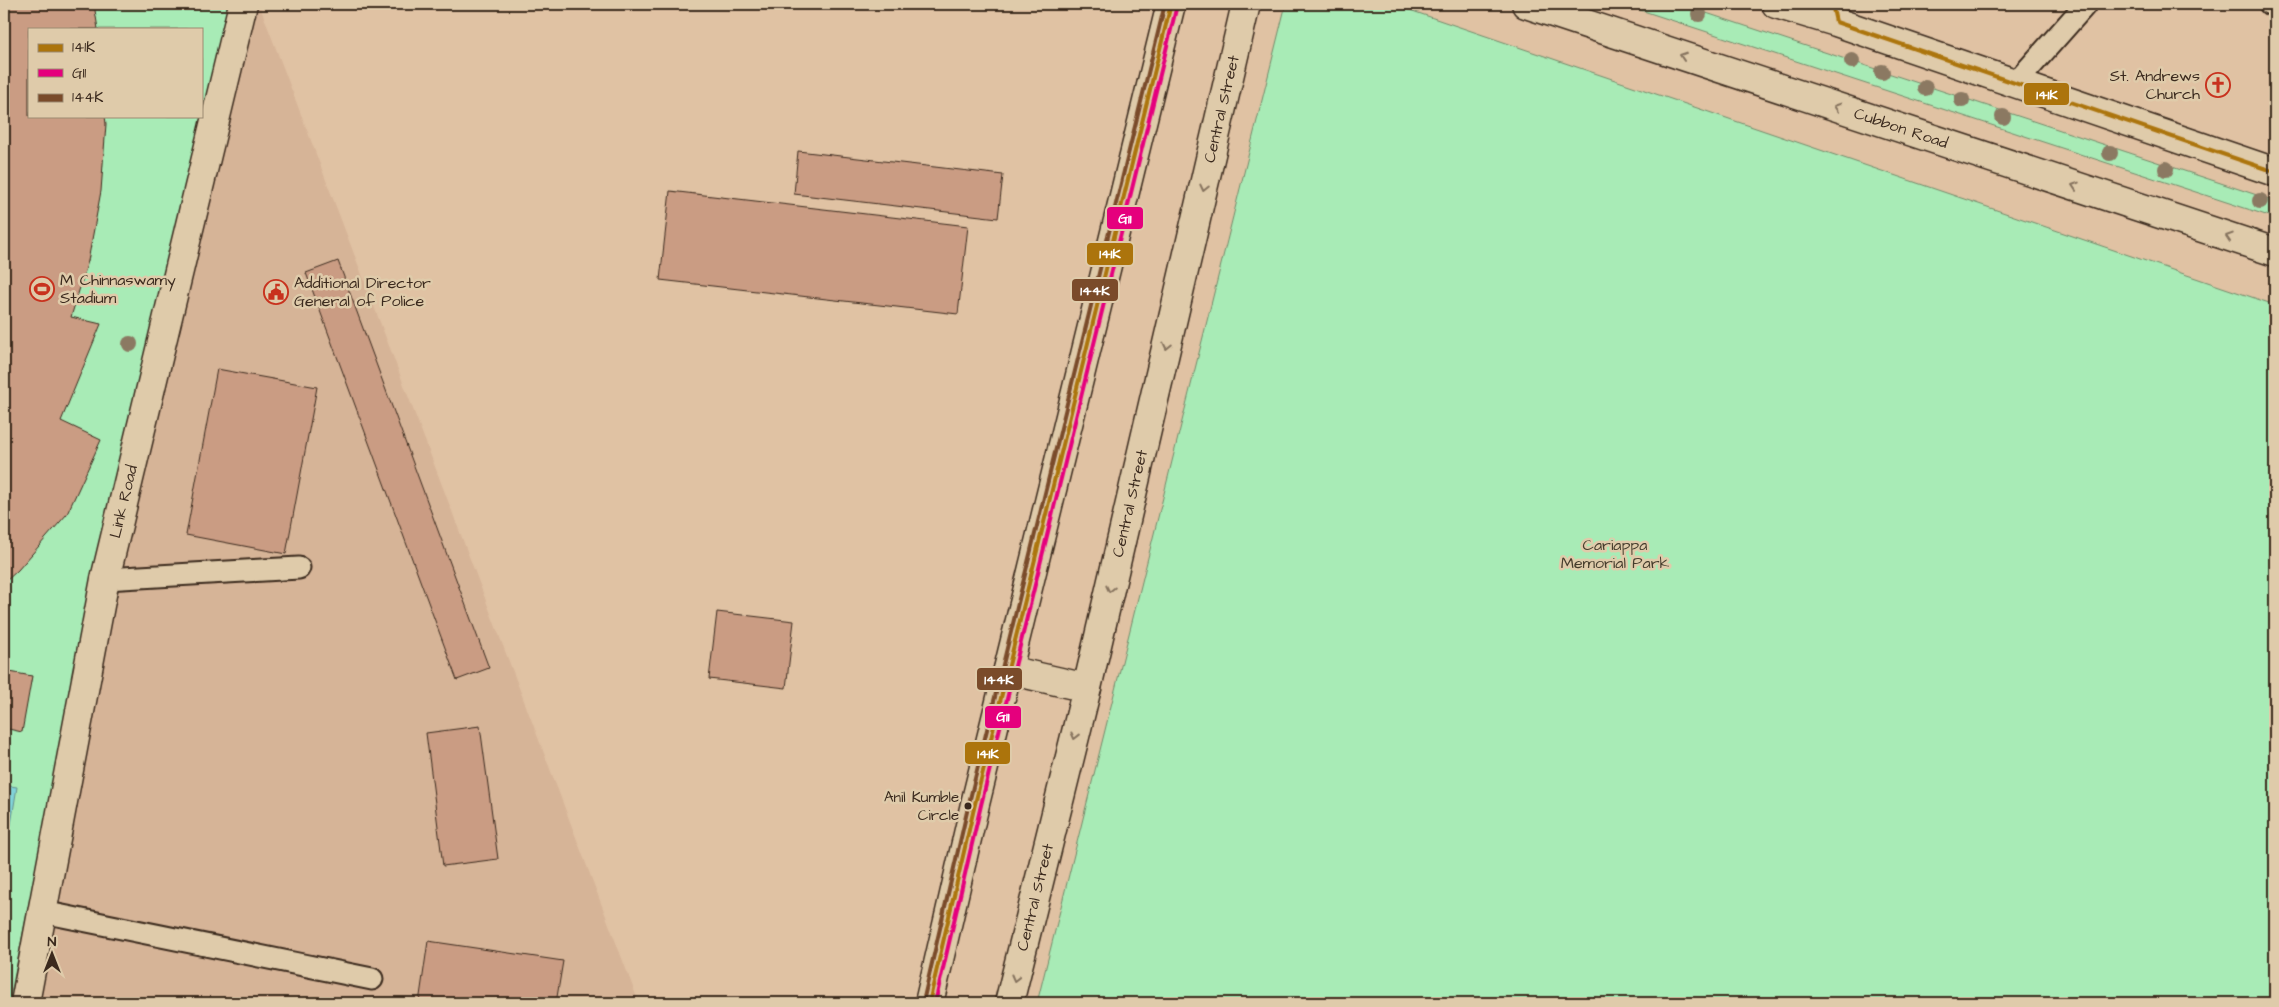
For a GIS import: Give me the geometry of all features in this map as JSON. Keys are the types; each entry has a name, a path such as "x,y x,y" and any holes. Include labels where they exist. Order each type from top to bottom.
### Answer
{"main road":[{"name":"Link Road","path":"26,1003 105,579 243,4"},
{"path":"929,1003 1008,670 1172,4"},
{"name":"Central Street","path":"1009,1003 1087,688 1246,4"},
{"name":"Cubbon Road","path":"1526,4 2275,252"},
{"path":"1776,4 1834,13 2015,84 2275,172"},
{"path":"1008,670 1087,688"}],"lane":[{"path":"2015,84 2086,4"},
{"path":"2270,4 2275,6"},
{"path":"105,579 299,568"},
{"path":"43,912 372,979"}],"shaded area":[{"name":"Additional Director General of Police","path":"254,4 259,4 639,1003 37,1003 115,581"}],"green space":[{"path":"4,4 232,4 95,575 9,1003 4,1003"},
{"name":"Cariappa Memorial Park","path":"1286,4 1392,4 2275,305 2275,1003 1037,1003"},
{"path":"1622,4 1679,4 2275,201 2275,218"}],"water":[{"path":"4,785 17,787 4,868"}],"building":[{"name":"M Chinnaswamy Stadium","path":"4,4 94,4 98,28 28,28 28,118 105,118 101,191 88,261 71,317 101,324 61,421 101,440 67,514 18,570 4,583"},
{"path":"798,151 1003,175 998,218 794,194"},
{"path":"670,191 968,226 958,314 660,280"},
{"path":"338,261 489,668 457,680 306,273"},
{"path":"217,369 317,387 286,554 186,535"},
{"path":"717,612 794,621 786,688 709,679"},
{"path":"4,671 32,676 22,732 4,728"},
{"path":"480,726 498,859 443,866 426,733"},
{"path":"428,941 563,961 556,1003 419,1003"}],"transit line":[{"name":"144K","path":"923,1002 969,803 1165,4"},
{"name":"141K","path":"929,1003 975,804 1171,4"},
{"name":"141K","path":"1832,4 1836,22 2275,172"},
{"name":"G11","path":"935,1003 981,805 1177,5"}],"place":[{"name":"St. Andrews Church","path":"2218,85"},
{"name":"M Chinnaswamy Stadium","path":"42,289"},
{"name":"Additional Director General of Police","path":"276,292"},
{"name":"Anil Kumble Circle","path":"968,806"}]}
